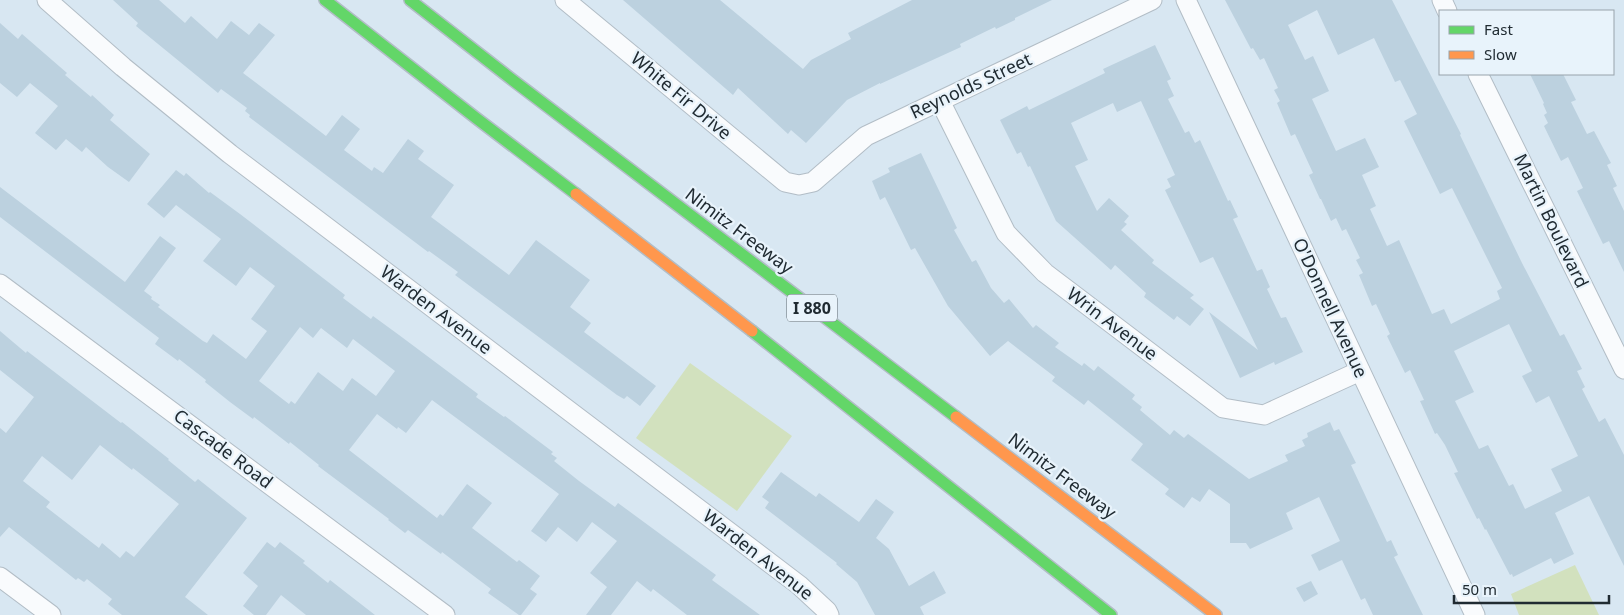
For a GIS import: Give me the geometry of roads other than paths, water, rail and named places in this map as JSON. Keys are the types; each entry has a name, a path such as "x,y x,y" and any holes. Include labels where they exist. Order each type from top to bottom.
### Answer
{"highway":[{"path":"325,0 599,211 1111,615"},
{"name":"Nimitz Freeway","path":"410,0 1216,615"}],"street":[{"name":"Warden Avenue","path":"47,0 123,68 230,154 799,584 830,615"},
{"name":"White Fir Drive","path":"565,0 785,182 799,185"},
{"name":"Reynolds Street","path":"799,185 813,182 866,136 1152,0"},
{"name":"O'Donnell Avenue","path":"1186,0 1475,615"},
{"name":"Martin Boulevard","path":"1478,75 1624,369"},
{"name":"Wrin Avenue","path":"940,101 1006,234 1045,273 1223,408 1264,415 1360,371"},
{"name":"Cascade Road","path":"0,284 445,615"},
{"path":"0,577 51,615"}]}
